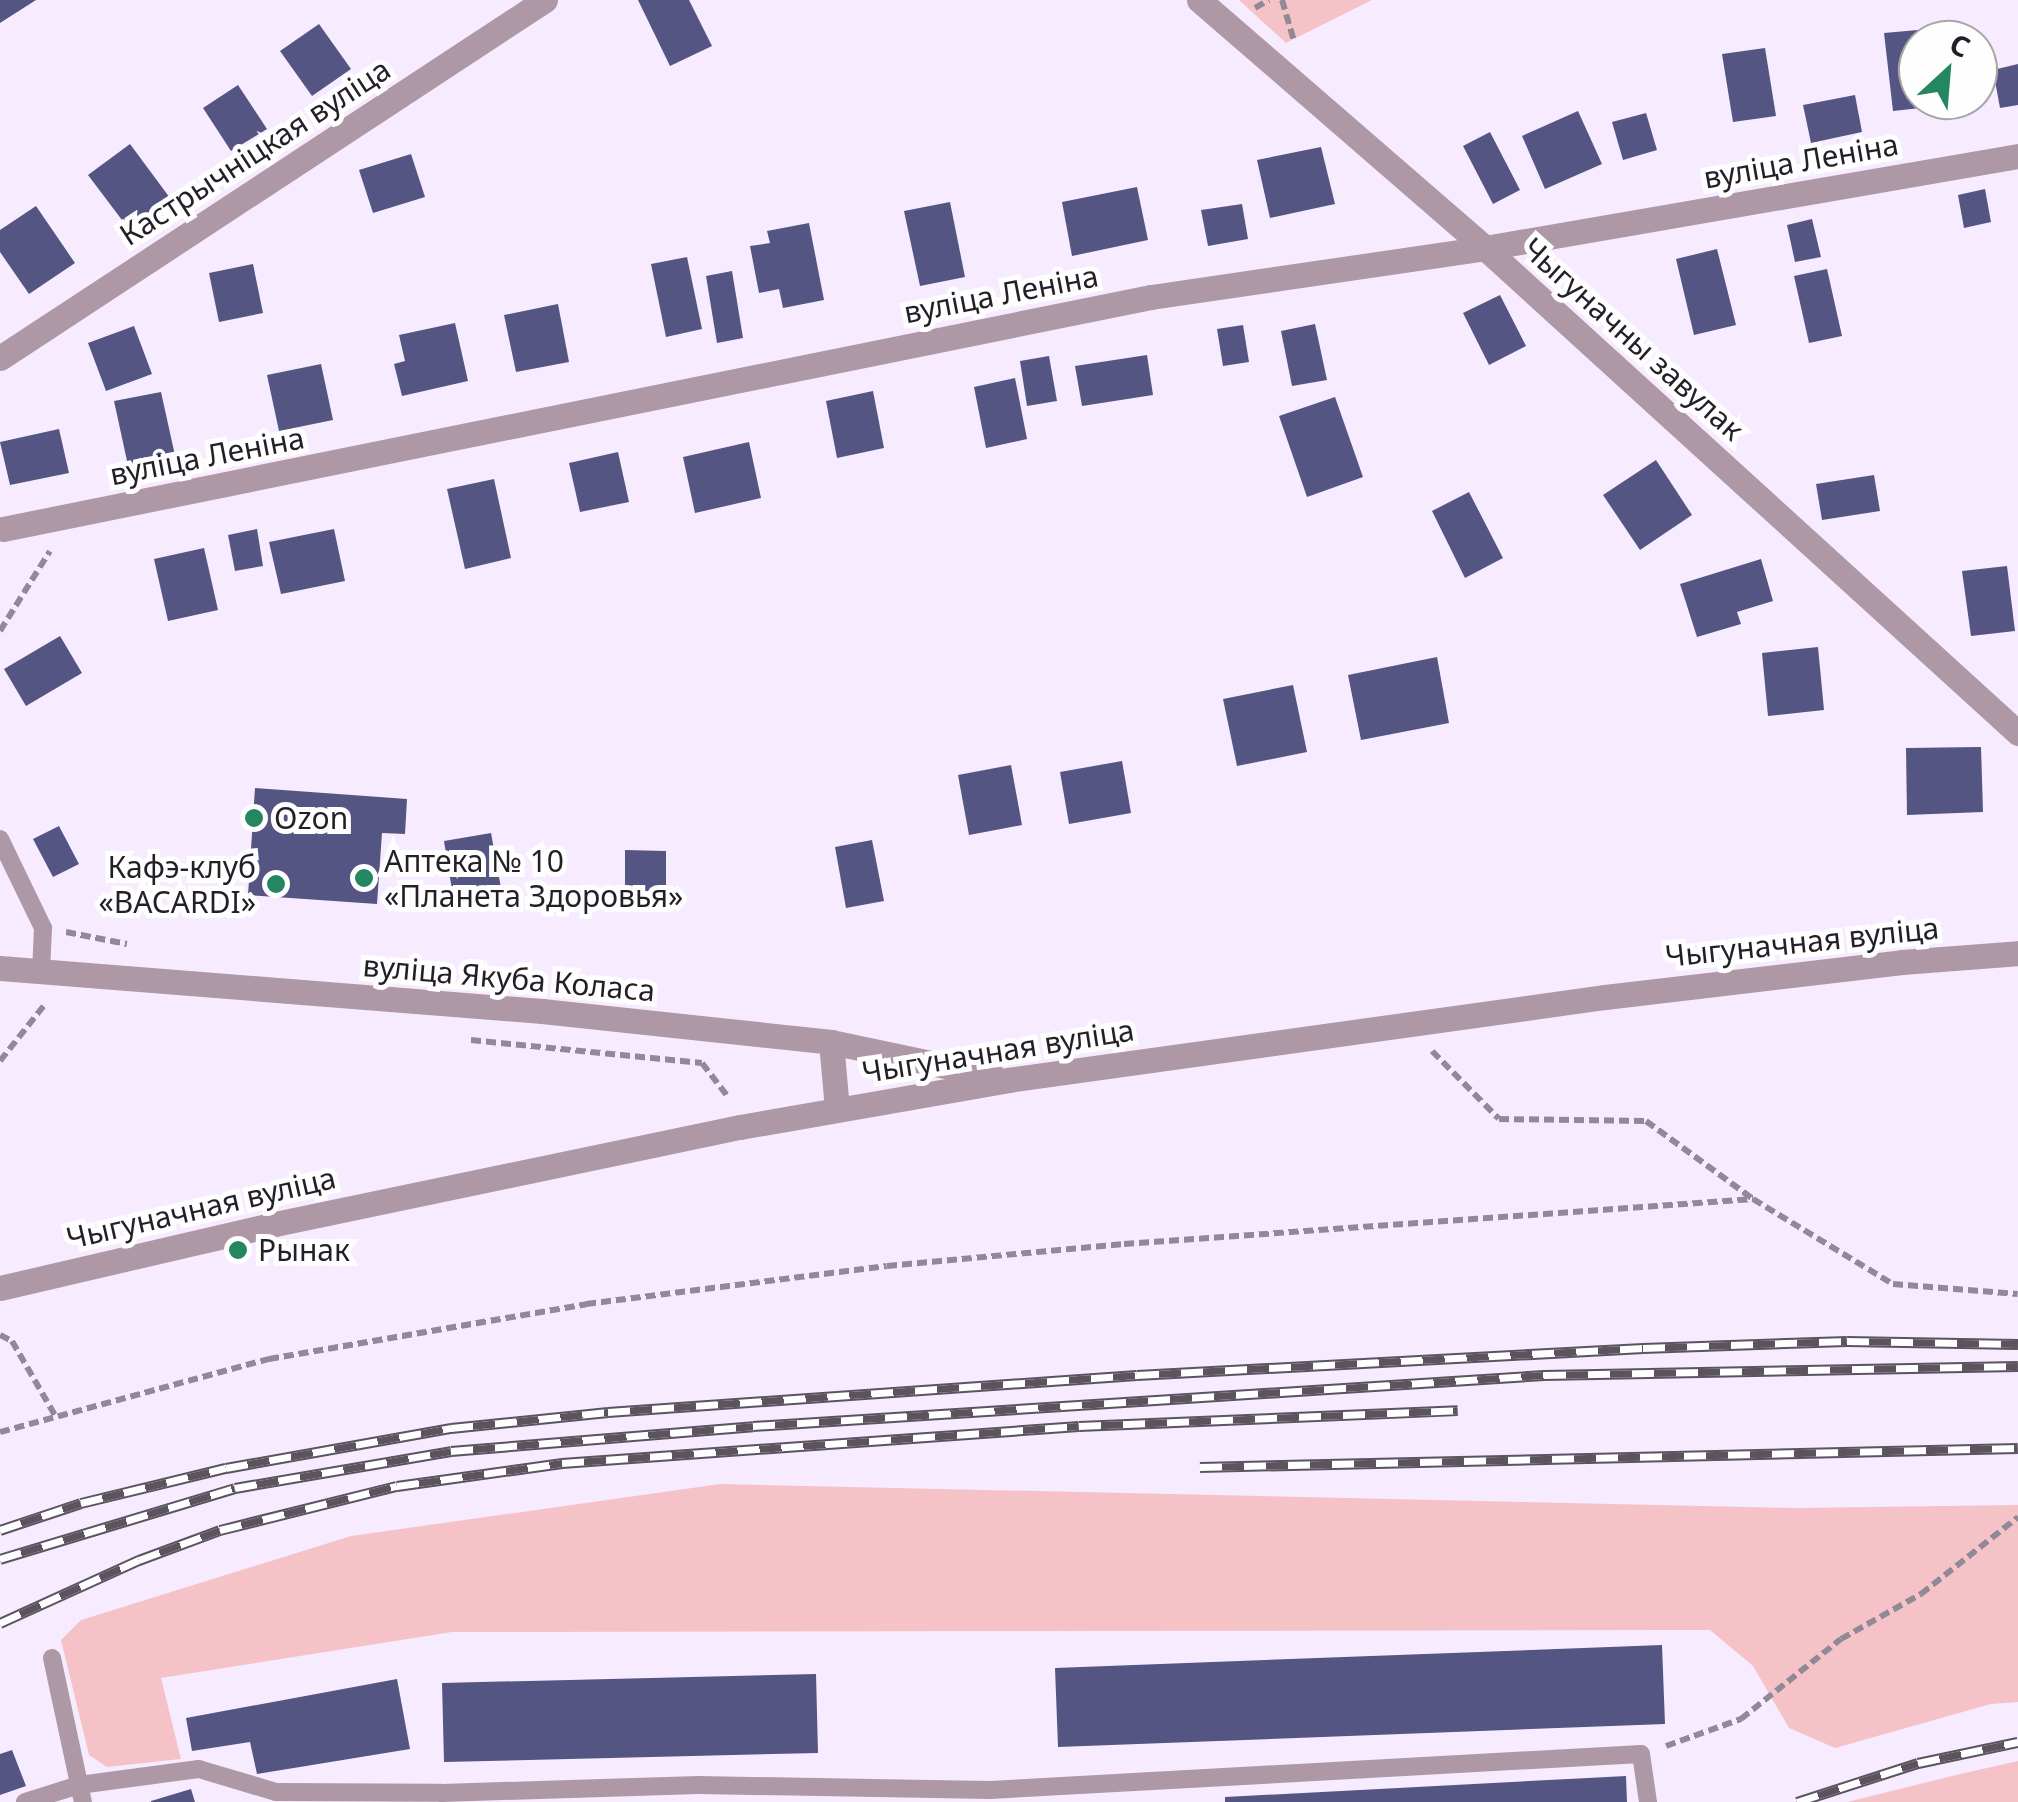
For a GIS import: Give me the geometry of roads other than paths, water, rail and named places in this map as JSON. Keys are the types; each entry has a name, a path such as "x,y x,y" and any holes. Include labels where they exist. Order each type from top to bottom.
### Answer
{"street":[{"name":"Кастрычніцкая вуліца","path":"0,358 545,0"},
{"name":"Чыгуначны завулак","path":"1199,0 1485,248 2018,733"},
{"name":"вуліца Леніна","path":"3,529 1151,297 1485,248 2018,156"},
{"name":"Чыгуначная вуліца","path":"0,1288 257,1228 837,1109 1008,1080 1625,994 1902,962 2018,954"},
{"name":"вуліца Якуба Коласа","path":"0,968 542,1011 830,1042 1008,1080"},
{"path":"830,1042 837,1109"}],"lane":[{"path":"0,839 44,928 42,972"},
{"path":"52,1658 81,1794"},
{"path":"24,1802 199,1769 276,1792 441,1793 699,1785 990,1790 1641,1754 1648,1802"}],"railway":[{"path":"0,1530 81,1503 226,1468 451,1428 608,1412 1137,1375 1643,1348 1847,1341 2018,1344"},
{"path":"0,1559 235,1488 451,1451 753,1426 1544,1375 2018,1366"},
{"path":"0,1623 139,1560 220,1530 397,1486 562,1463 1079,1426 1458,1410"},
{"path":"1200,1467 2018,1448"},
{"path":"1797,1802 1918,1763 2018,1742"}],"place":[{"name":"Ozon","path":"254,818"},
{"name":"Аптека № 10 «Планета Здоровья»","path":"364,878"},
{"name":"Кафэ-клуб «BACARDI»","path":"276,884"},
{"name":"Рынак","path":"238,1250"}]}
